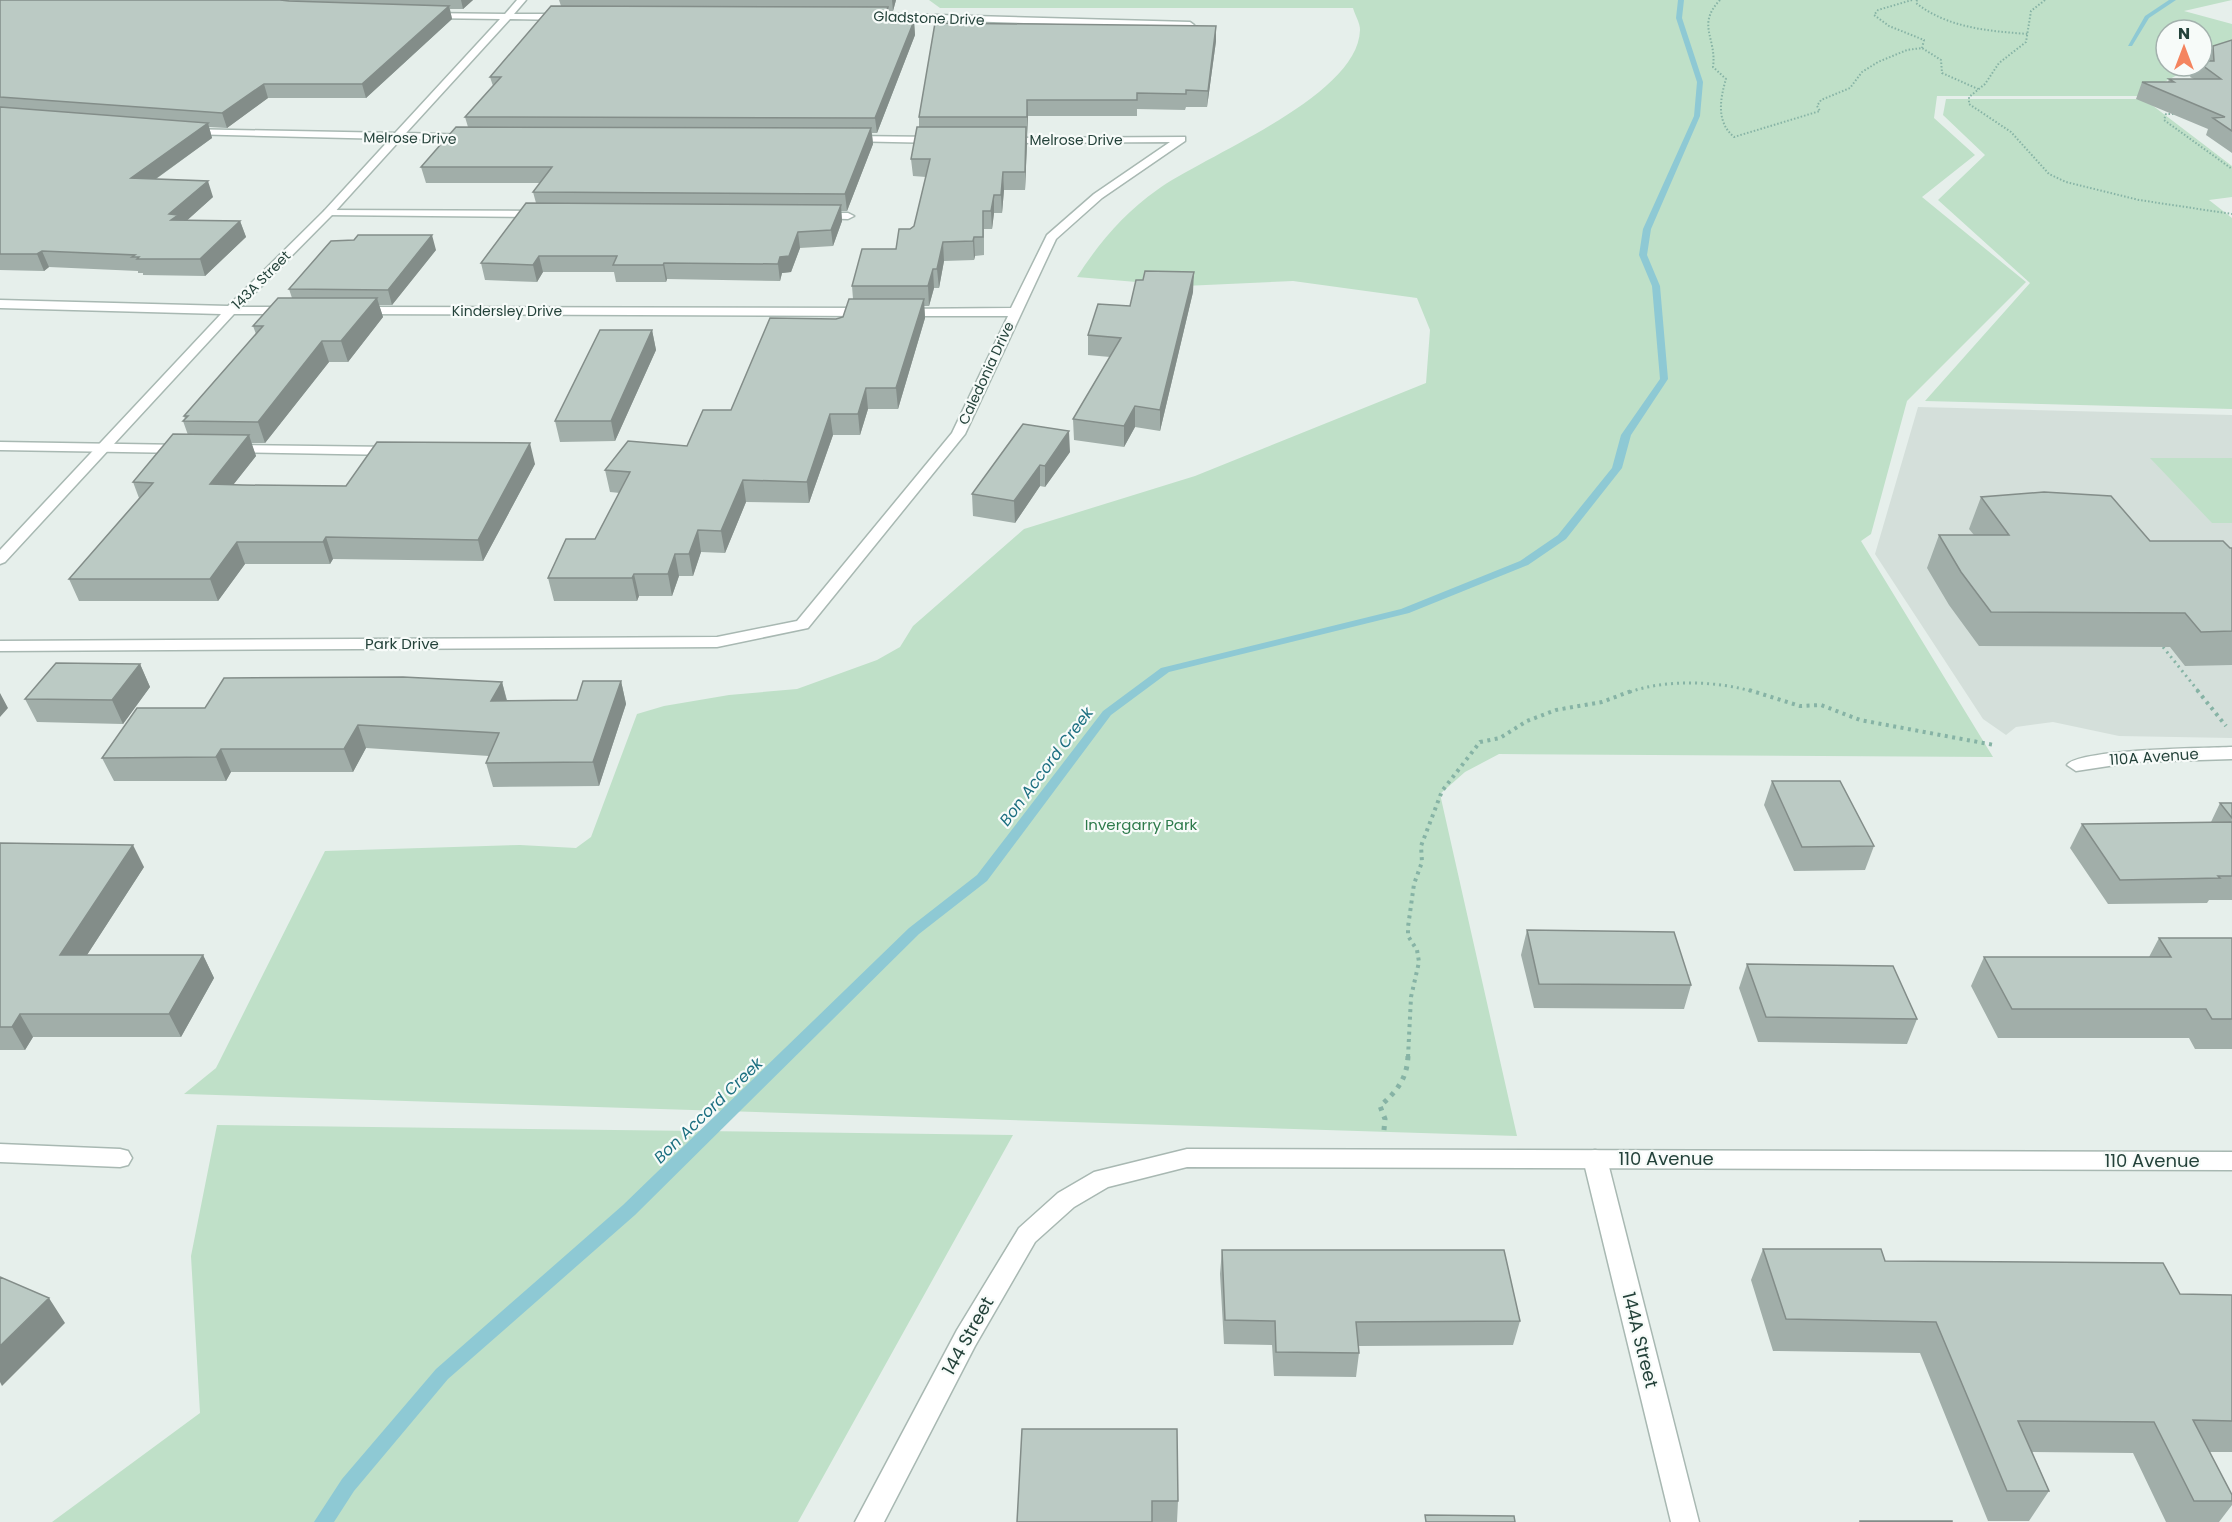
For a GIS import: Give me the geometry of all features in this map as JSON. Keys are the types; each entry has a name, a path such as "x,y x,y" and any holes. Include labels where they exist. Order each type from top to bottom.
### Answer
{"street":[{"name":"143A Street","path":"0,559 230,311 328,213 522,0"},
{"path":"417,14 574,17"},
{"name":"Gladstone Drive","path":"855,16 1190,25"},
{"name":"Melrose Drive","path":"172,130 396,138 480,138"},
{"path":"835,139 953,140"},
{"name":"Melrose Drive","path":"988,140 1181,140"},
{"name":"Caledonia Drive","path":"802,625 958,434 1051,237 1098,196 1181,140"},
{"path":"328,213 552,214"},
{"path":"801,216 848,216"},
{"path":"0,304 306,311"},
{"name":"Kindersley Drive","path":"342,311 1014,312"},
{"path":"0,446 408,451"},
{"name":"Park Drive","path":"0,646 717,642 802,625"},
{"name":"110A Avenue","path":"2076,765 2135,756 2232,753"},
{"path":"0,1153 120,1158"},
{"name":"110 Avenue","path":"1102,1179 1187,1158 2232,1161"},
{"name":"144A Street","path":"1595,1159 1684,1522"},
{"name":"144 Street","path":"869,1522 966,1338 1027,1235 1066,1200 1102,1179"}],"path":[{"path":"1720,0 1708,15 1707,25 1716,58 1713,68 1726,79 1720,100 1722,121 1734,137 1751,134 1765,126 1820,111 1817,106 1821,100 1850,88 1862,72 1888,57 1922,48 1941,60 1942,73 1978,89"},
{"path":"1912,0 1878,10 1874,15 1888,26 1924,40 1922,48"},
{"path":"1917,0 1916,3 1923,9 1955,22 1976,28 2028,34"},
{"path":"2045,0 2031,11 2026,42 1999,63 1969,97 1969,104 2011,132 2049,174 2067,182 2139,200 2232,214"},
{"path":"2177,114 2166,114 2164,120 2232,169"},
{"path":"2163,647 2229,729"},
{"path":"1384,1130 1385,1119 1380,1106 1398,1090 1407,1070 1411,997 1419,962 1417,950 1408,936 1408,927 1414,884 1422,862 1421,846 1442,791 1480,742 1500,738 1527,721 1556,710 1602,702 1621,693 1644,688 1689,683 1733,685 1800,706 1821,705 1860,720 1994,745"}],"shaded area":[{"path":"1918,407 2232,415 2232,738 2119,736 2053,722 2016,727 2006,735 1983,719 1875,554"}],"green space":[{"name":"Invergarry Park","path":"929,0 2232,0 2184,11 2210,18 2154,18 2154,78 2172,78 2138,96 1937,96 1934,118 1975,155 1922,197 2026,282 1907,401 1871,534 1861,541 1993,757 1499,754 1465,772 1440,794 1517,1136 184,1094 216,1068 325,851 520,845 576,848 591,837 637,714 664,706 729,695 797,689 877,660 900,647 913,626 1024,529 1195,476 1426,383 1430,330 1417,298 1293,281 1184,286 1077,277 1113,229 1145,199 1179,176 1276,122 1308,101 1334,78 1353,55 1360,30 1353,8 940,8"},
{"name":"Invergarry Park","path":"2214,19 2232,24 2232,43 2214,59"},
{"path":"1946,99 2144,99 2232,166 2232,197 2209,200 2232,218 2232,409 1925,401 2030,283 1938,200 1985,155 1943,115"},
{"path":"2150,458 2232,458 2232,523 2212,523"},
{"path":"217,1125 1013,1135 798,1522 52,1522 200,1413 191,1256"}],"building":[{"path":"0,0 280,0 449,6 362,84 264,84 222,113 0,97"},
{"path":"551,6 888,7 884,18 914,21 875,118 465,117 501,77 490,77"},
{"path":"935,23 1216,26 1208,91 1186,90 1186,94 1137,93 1137,100 1027,100 1027,117 919,117"},
{"path":"2232,40 2232,131 2213,118 2225,117 2142,82 2174,82 2169,79 2221,79 2214,74 2214,46"},
{"path":"0,107 208,123 131,178 208,181 169,214 178,215 171,220 240,221 200,259 137,259 139,257 132,257 135,255 42,251 37,254 0,254"},
{"path":"456,127 871,128 845,194 533,192 552,167 421,167"},
{"path":"917,127 1026,127 1025,172 1003,172 1001,195 994,195 991,211 983,211 983,237 974,237 973,241 943,242 937,269 933,269 928,286 852,286 862,249 896,249 899,229 910,229 914,226 930,159 911,159"},
{"path":"526,203 841,205 831,230 798,232 789,256 780,257 778,264 613,265 617,256 539,256 533,265 481,263"},
{"path":"358,235 432,235 388,290 289,289 331,241 354,240"},
{"path":"1145,271 1194,272 1160,410 1135,406 1124,426 1073,419 1121,338 1088,335 1098,304 1130,306 1136,280 1143,280"},
{"path":"278,298 377,298 341,341 322,341 258,422 183,421 188,416 184,416 263,326 253,326"},
{"path":"849,299 924,299 896,388 866,388 858,414 830,414 807,482 743,480 721,531 698,530 689,554 675,554 668,574 634,574 632,578 548,578 566,539 595,539 630,472 605,470 628,441 687,446 703,410 731,410 770,318 836,319 843,317"},
{"path":"600,330 652,330 611,421 555,421"},
{"path":"1023,424 1069,431 1045,466 1040,465 1014,501 972,494"},
{"path":"173,434 249,435 210,484 243,485 346,486 377,442 530,443 478,540 326,537 323,542 237,542 210,579 69,579 153,483 133,482"},
{"path":"2044,492 2111,496 2150,541 2223,541 2232,548 2232,631 2201,632 2185,613 1991,612 1961,572 1939,535 2009,535 1981,497"},
{"path":"56,663 140,664 112,700 25,699"},
{"path":"403,677 502,682 491,701 577,700 583,681 621,681 593,762 486,763 499,733 358,725 344,749 221,749 216,757 102,758 137,708 205,708 224,678"},
{"path":"1772,781 1840,781 1874,846 1802,847"},
{"path":"2220,803 2232,803 2232,818"},
{"path":"2232,822 2232,876 2120,880 2082,824"},
{"path":"0,843 133,845 60,955 203,955 169,1014 20,1014 12,1027 0,1027"},
{"path":"1527,930 1674,932 1691,985 1539,984"},
{"path":"2159,938 2232,938 2232,1019 2212,1019 2206,1009 2012,1009 1984,957 2171,957"},
{"path":"1747,964 1893,966 1917,1019 1766,1017"},
{"path":"1763,1249 1881,1249 1885,1261 2163,1263 2180,1294 2232,1295 2232,1421 2193,1420 2232,1495 2232,1501 2194,1501 2154,1422 2018,1421 2049,1491 2007,1491 1936,1322 1786,1319"},
{"path":"1222,1250 1504,1250 1520,1321 1356,1322 1359,1353 1276,1352 1275,1321 1225,1320"},
{"path":"0,1277 49,1298 0,1346"},
{"path":"1022,1429 1177,1429 1178,1501 1152,1501 1152,1522 1017,1522"},
{"path":"1425,1515 1514,1516 1515,1522 1426,1522"},
{"path":"1952,1521 1952,1522 1860,1522"}],"waterway":[{"name":"Bon Accord Creek","path":"323,1522 348,1485 442,1374 629,1210 914,931 982,878 1107,713 1165,670 1405,611 1524,563 1562,537 1617,468 1626,435 1664,379 1656,286 1643,255 1647,229 1697,116 1700,82 1679,18 1681,0"},
{"path":"2130,45 2147,17 2173,0"}]}
